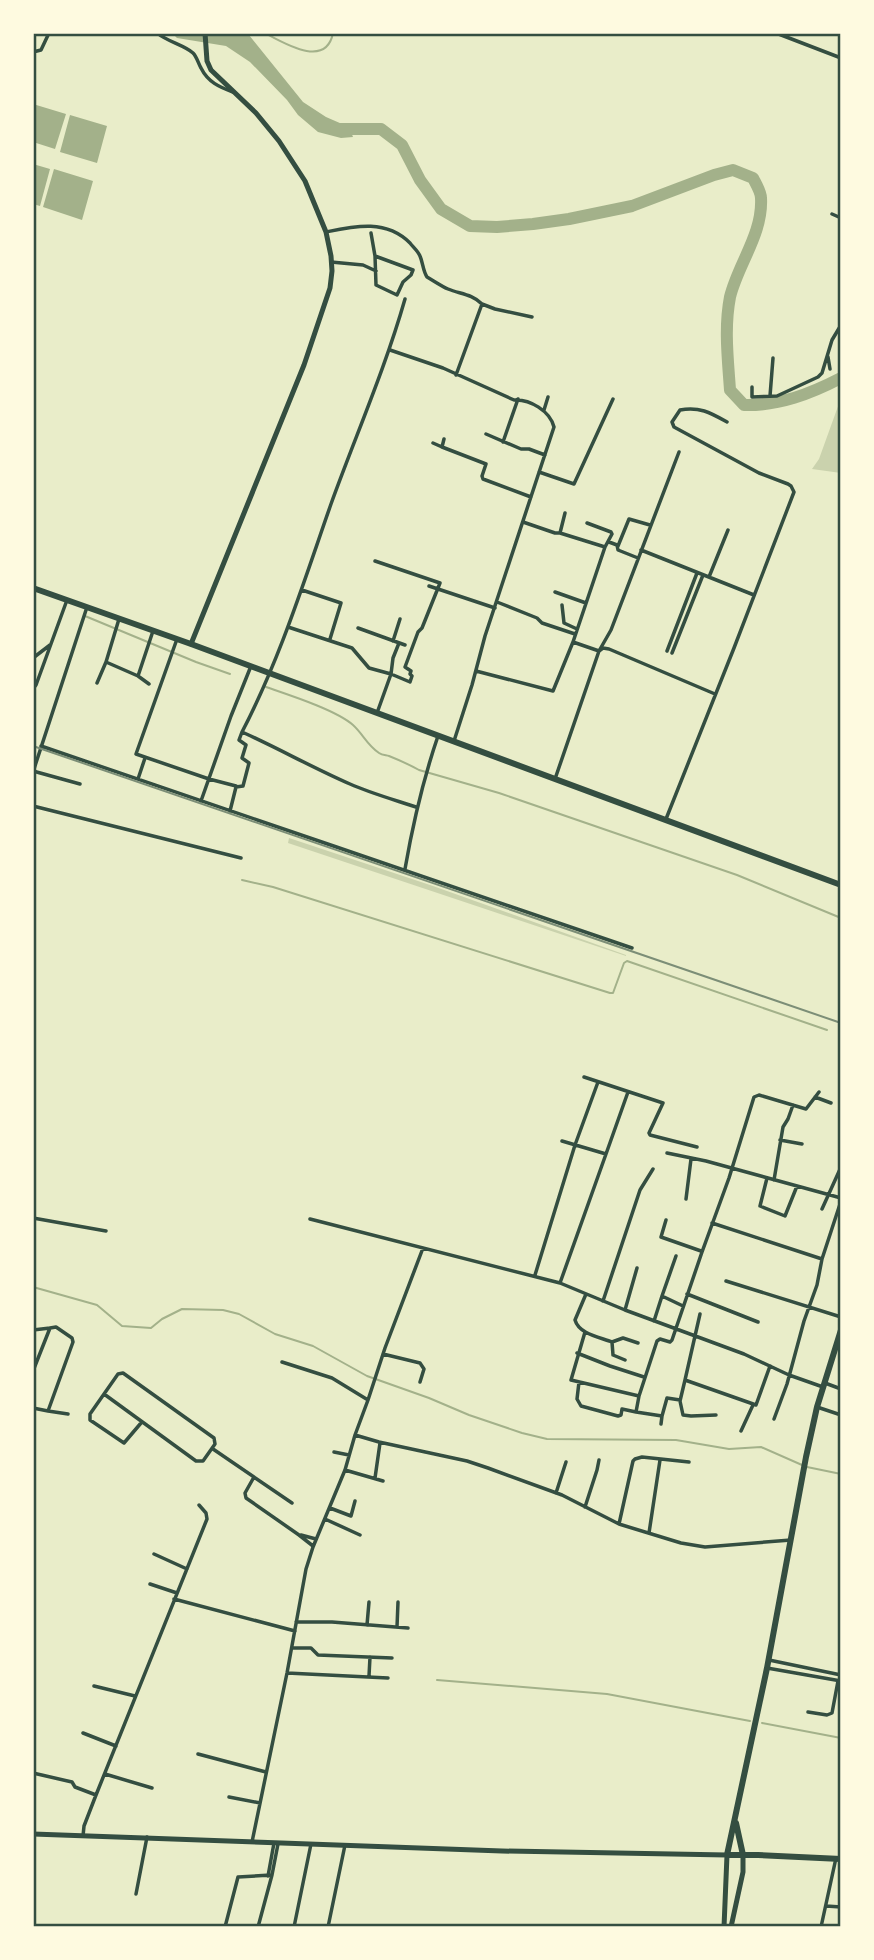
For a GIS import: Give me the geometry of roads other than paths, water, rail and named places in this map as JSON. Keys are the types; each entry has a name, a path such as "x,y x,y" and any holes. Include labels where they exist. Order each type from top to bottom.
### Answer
{"highway":[{"path":"33,588 87,607 118,623 191,644 841,884"},
{"path":"839,1859 727,1855 768,1664 806,1457 817,1407 841,1330"},
{"path":"735,1821 743,1855"}],"main road":[{"path":"191,644 304,365 330,288 331,262 326,232 305,181 279,141 256,113 211,70 205,52 205,33"},
{"path":"33,1834 502,1851 727,1855 724,1927"},
{"path":"731,1927 743,1872 743,1855"}],"street":[{"path":"33,52 41,50 49,33"},
{"path":"157,33 190,51 207,77 217,86 234,93"},
{"path":"776,33 841,58"},
{"path":"832,214 841,218"},
{"path":"326,232 369,226 382,227 403,237 419,255 427,277 449,290 475,298 495,309 532,317"},
{"path":"371,233 376,262 376,285 397,295 412,270 375,256"},
{"path":"331,262 363,265 376,262"},
{"path":"363,265 376,271"},
{"path":"177,639 136,754 209,779 243,786 249,763 242,758 246,745 239,740 271,673 390,350 405,299"},
{"path":"456,374 482,304"},
{"path":"752,387 752,397 770,396 783,394 818,377 822,373 832,340 841,325"},
{"path":"390,350 443,368 514,400 518,399 544,410 551,417 554,427 453,741"},
{"path":"827,355 830,369"},
{"path":"770,396 773,358"},
{"path":"544,410 548,397"},
{"path":"503,442 518,399"},
{"path":"539,472 574,484 613,399"},
{"path":"666,819 794,492 791,486 781,480 726,457 674,427 672,422 680,410 697,409 727,422"},
{"path":"486,434 545,455"},
{"path":"442,447 444,439"},
{"path":"433,443 485,462 487,465 483,479 531,497"},
{"path":"555,779 598,651 611,630 678,452"},
{"path":"560,533 565,513"},
{"path":"638,558 618,550 618,546 629,519 650,525"},
{"path":"523,522 605,547"},
{"path":"476,671 553,691 609,542 611,532 587,523"},
{"path":"709,577 727,530"},
{"path":"609,542 618,546"},
{"path":"641,550 754,595"},
{"path":"288,627 352,648 371,669 411,681 411,671 405,667 440,583 375,561"},
{"path":"667,651 700,574"},
{"path":"672,653 700,574"},
{"path":"429,586 537,618 542,623 576,631"},
{"path":"302,590 341,603 330,639"},
{"path":"555,592 586,603"},
{"path":"33,689 67,600"},
{"path":"562,605 564,623 576,631"},
{"path":"80,784 33,772 87,607"},
{"path":"393,641 401,619"},
{"path":"97,683 118,623"},
{"path":"358,628 405,645"},
{"path":"138,676 153,631"},
{"path":"573,642 598,651 609,649 715,694"},
{"path":"33,659 51,643"},
{"path":"377,713 399,643"},
{"path":"106,662 138,676 149,684"},
{"path":"201,801 251,666"},
{"path":"242,732 353,786 416,807"},
{"path":"405,869 416,807 438,736"},
{"path":"41,746 632,948"},
{"path":"137,779 145,758"},
{"path":"230,811 236,786"},
{"path":"33,806 241,858"},
{"path":"584,1077 663,1104 650,1135 697,1147"},
{"path":"535,1275 575,1145 598,1082"},
{"path":"561,1283 628,1092"},
{"path":"636,1412 657,1341 660,1339 671,1342 754,1097 759,1095 806,1109 819,1092"},
{"path":"815,1097 831,1103"},
{"path":"774,1180 783,1127 793,1105"},
{"path":"780,1140 802,1144"},
{"path":"562,1141 606,1154"},
{"path":"667,1153 732,1168 841,1199 822,1259 818,1282 774,1419"},
{"path":"686,1199 692,1158"},
{"path":"822,1209 841,1167"},
{"path":"603,1301 639,1190 653,1169"},
{"path":"767,1178 760,1205 784,1215 787,1215 797,1186"},
{"path":"33,1219 106,1231"},
{"path":"310,1219 561,1283 744,1354 789,1375 841,1389"},
{"path":"666,1220 661,1237 702,1252"},
{"path":"712,1223 822,1259"},
{"path":"252,1842 306,1569 345,1470 377,1371 423,1248"},
{"path":"654,1321 676,1256"},
{"path":"625,1310 637,1268"},
{"path":"726,1281 841,1317"},
{"path":"586,1294 575,1320 577,1326 584,1332 612,1342 623,1338 638,1343"},
{"path":"687,1294 758,1322"},
{"path":"662,1296 683,1306"},
{"path":"700,1314 680,1399 682,1412 685,1416 716,1415"},
{"path":"33,1330 56,1327 72,1338 73,1342 48,1411"},
{"path":"33,1371 50,1328"},
{"path":"584,1332 571,1380 639,1396"},
{"path":"612,1342 611,1351 614,1356 625,1360"},
{"path":"577,1353 645,1377"},
{"path":"383,1354 420,1363 424,1369 420,1382"},
{"path":"282,1362 332,1378 368,1400"},
{"path":"741,1431 757,1404 770,1366"},
{"path":"104,1394 199,1462 203,1461 215,1444 214,1438 123,1373 118,1374 104,1394 90,1414 90,1420 124,1443 141,1422"},
{"path":"685,1380 754,1405"},
{"path":"579,1382 577,1399 581,1406 618,1416 621,1416 622,1409 662,1416"},
{"path":"661,1424 667,1398 680,1399"},
{"path":"817,1407 841,1415"},
{"path":"33,1408 68,1414"},
{"path":"355,1435 380,1443 467,1461 556,1493 619,1524 681,1543 705,1547 791,1540"},
{"path":"374,1478 380,1443"},
{"path":"212,1448 292,1503"},
{"path":"334,1452 349,1455"},
{"path":"619,1524 635,1459 642,1457 690,1462"},
{"path":"585,1507 598,1460"},
{"path":"649,1533 660,1460"},
{"path":"556,1493 566,1462"},
{"path":"345,1470 383,1481"},
{"path":"254,1477 245,1493 246,1498 313,1546"},
{"path":"330,1508 351,1516 355,1501"},
{"path":"83,1836 96,1795 207,1518 199,1505"},
{"path":"325,1519 360,1535"},
{"path":"299,1535 316,1539"},
{"path":"154,1554 187,1569"},
{"path":"150,1584 177,1593"},
{"path":"174,1599 295,1631"},
{"path":"367,1625 369,1602"},
{"path":"397,1627 398,1602"},
{"path":"296,1622 408,1628"},
{"path":"292,1648 312,1648 318,1655 393,1658"},
{"path":"369,1677 370,1657"},
{"path":"768,1664 840,1674 832,1713 827,1715 808,1712"},
{"path":"768,1664 840,1681"},
{"path":"287,1673 388,1678"},
{"path":"94,1686 135,1696"},
{"path":"83,1733 116,1746"},
{"path":"198,1754 266,1772"},
{"path":"33,1773 72,1782 75,1787 96,1795"},
{"path":"105,1774 152,1788"},
{"path":"229,1797 260,1803"},
{"path":"136,1894 147,1838"},
{"path":"258,1927 276,1843"},
{"path":"294,1927 311,1843"},
{"path":"328,1927 345,1845"},
{"path":"821,1927 839,1859"},
{"path":"225,1927 239,1877 270,1875"},
{"path":"826,1906 841,1907"}],"waterway":[{"path":"265,33 293,47 313,51 322,50 329,44 333,33"},
{"path":"336,129 381,129 402,145 420,180 441,209 470,226 533,224 632,206 733,170 753,178 761,196 761,211 730,297 727,332 730,390 744,405 757,405 806,394 841,378"},
{"path":"85,616 230,674"},
{"path":"266,687 312,703 345,719 379,753 419,770 499,793 737,875 841,918"},
{"path":"242,880 273,887 610,993 613,993 627,961 827,1030"},
{"path":"33,1287 97,1305 122,1326 151,1328 182,1309 223,1310 239,1314 275,1334 313,1346 367,1376 469,1415 547,1439 676,1440 729,1449 761,1447 802,1465"},
{"path":"807,1467 841,1474"},
{"path":"437,1680 607,1694 750,1721"},
{"path":"762,1723 841,1738"}],"railway":[{"path":"33,746 841,1023"}]}
